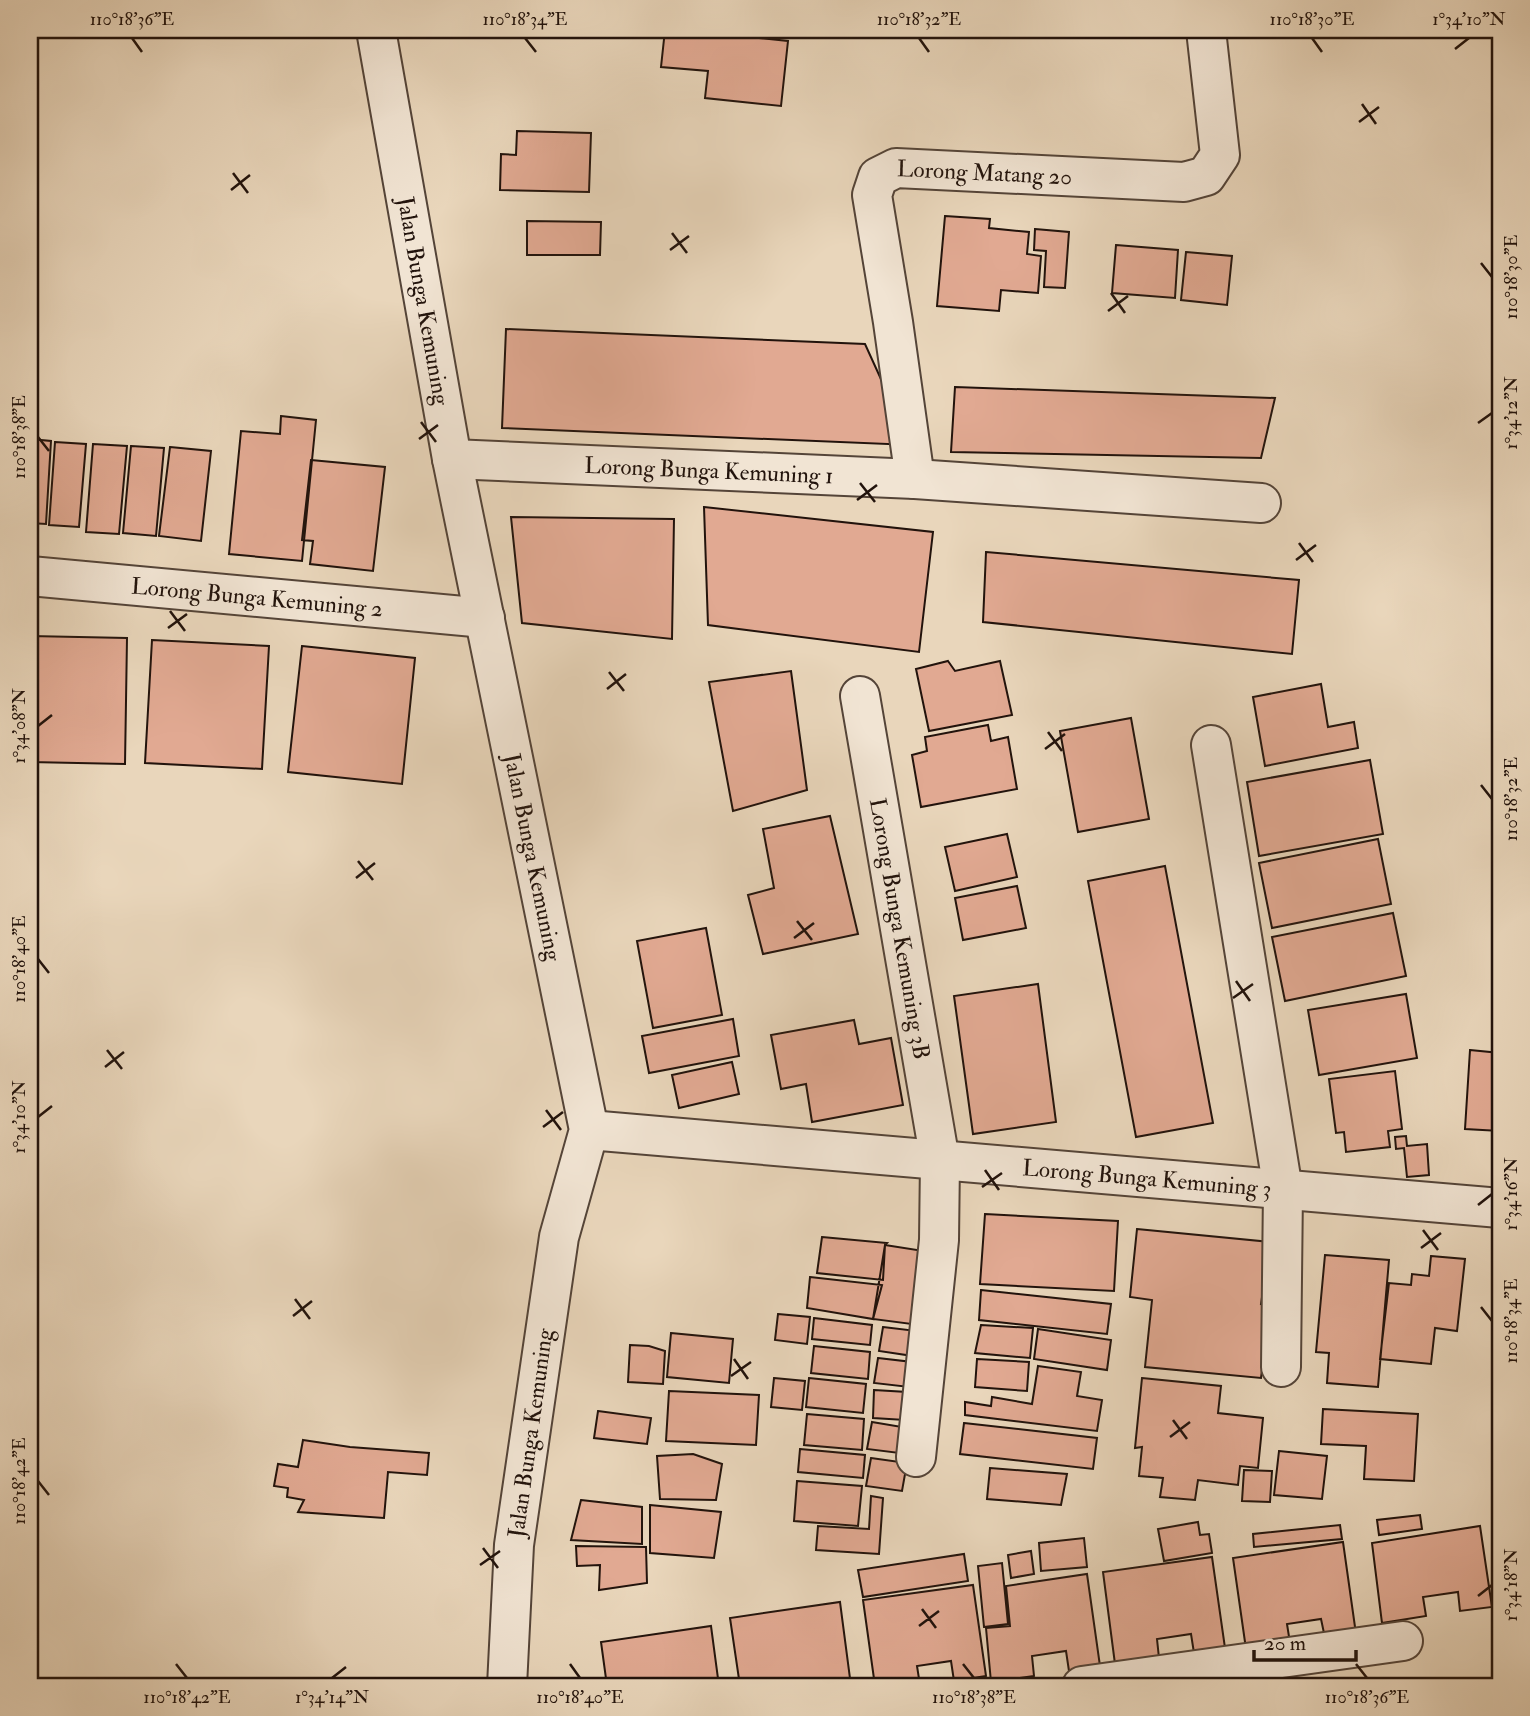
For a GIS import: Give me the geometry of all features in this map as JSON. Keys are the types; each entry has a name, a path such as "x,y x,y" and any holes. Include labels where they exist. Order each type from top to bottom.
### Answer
{"street":[{"name":"Jalan Bunga Kemuning","path":"376,30 452,460 589,1130 559,1237 514,1545 507,1686"},
{"name":"Lorong Matang 20","path":"915,479 872,195 877,177 896,168 1184,182 1206,176 1220,155 1206,30"},
{"name":"Lorong Bunga Kemuning 1","path":"452,460 915,479 1261,503"},
{"name":"Lorong Bunga Kemuning 2","path":"30,576 485,618"},
{"name":"Lorong Bunga Kemuning 3B","path":"860,696 940,1161 939,1240 916,1457"},
{"path":"1211,745 1283,1190 1281,1367"},
{"name":"Lorong Bunga Kemuning 3","path":"589,1130 1498,1208"},
{"path":"1082,1686 1404,1641"}],"building":[{"path":"665,30 751,30 750,37 788,41 781,106 705,98 708,71 661,67"},
{"path":"517,131 591,133 589,192 500,190 501,154 516,155"},
{"path":"945,216 990,219 989,228 1029,232 1027,254 1041,256 1038,293 1001,290 999,311 937,306"},
{"path":"527,221 601,222 600,255 527,255"},
{"path":"1035,229 1069,232 1065,288 1044,287 1046,251 1034,250"},
{"path":"1116,245 1178,250 1175,298 1112,293"},
{"path":"1186,252 1232,256 1227,305 1181,300"},
{"path":"506,329 865,344 911,445 502,428"},
{"path":"955,387 1275,398 1261,458 951,452"},
{"path":"281,416 316,420 302,561 229,554 241,431 280,434"},
{"path":"30,439 51,441 46,524 30,523"},
{"path":"55,442 86,444 79,527 49,525"},
{"path":"93,444 127,446 119,534 86,532"},
{"path":"131,446 164,448 156,536 123,533"},
{"path":"170,447 211,451 201,541 159,536"},
{"path":"311,460 385,467 373,571 310,564 313,541 302,540"},
{"path":"704,507 933,532 919,652 708,625"},
{"path":"511,517 674,519 672,639 522,623"},
{"path":"986,552 1299,580 1292,654 983,622"},
{"path":"30,636 127,638 125,764 30,762"},
{"path":"152,640 269,646 262,769 145,763"},
{"path":"302,646 415,658 402,784 288,772"},
{"path":"948,661 955,671 1000,661 1012,715 929,731 916,669"},
{"path":"791,671 807,790 733,811 709,682"},
{"path":"1321,684 1328,727 1354,722 1358,748 1265,766 1253,697"},
{"path":"1131,718 1149,819 1078,832 1060,731"},
{"path":"988,725 991,741 1008,737 1017,789 921,807 912,755 927,751 925,737"},
{"path":"1370,760 1383,834 1259,856 1247,782"},
{"path":"830,816 858,934 763,954 748,895 774,888 763,829"},
{"path":"1007,834 1017,877 955,891 945,847"},
{"path":"1378,839 1391,904 1272,928 1259,863"},
{"path":"1165,866 1213,1123 1136,1137 1088,881"},
{"path":"1017,886 1026,928 963,940 955,898"},
{"path":"1393,913 1406,976 1285,1001 1272,937"},
{"path":"706,928 722,1015 653,1028 637,941"},
{"path":"1038,984 1056,1122 973,1134 954,996"},
{"path":"1406,994 1417,1058 1319,1075 1308,1010"},
{"path":"733,1019 739,1056 649,1073 642,1036"},
{"path":"854,1020 859,1044 891,1038 903,1105 812,1122 806,1084 781,1089 771,1035"},
{"path":"1470,1050 1500,1053 1500,1131 1465,1129"},
{"path":"732,1062 739,1094 679,1108 672,1075"},
{"path":"1395,1071 1402,1129 1388,1131 1390,1147 1346,1152 1344,1132 1336,1133 1329,1079"},
{"path":"1406,1136 1407,1146 1427,1144 1429,1175 1407,1177 1404,1148 1396,1149 1395,1137"},
{"path":"985,1214 1118,1221 1114,1291 980,1284"},
{"path":"1137,1229 1270,1242 1261,1304 1270,1305 1261,1378 1145,1367 1152,1300 1130,1297"},
{"path":"822,1237 887,1243 883,1280 817,1273"},
{"path":"885,1245 930,1252 919,1325 873,1319"},
{"path":"1325,1255 1389,1260 1378,1387 1327,1383 1329,1353 1316,1352"},
{"path":"1431,1256 1465,1259 1457,1331 1435,1328 1431,1364 1380,1359 1389,1283 1411,1285 1412,1274 1429,1276"},
{"path":"810,1277 882,1285 873,1319 807,1308"},
{"path":"981,1290 1111,1304 1107,1334 979,1320"},
{"path":"778,1314 810,1317 807,1344 775,1340"},
{"path":"814,1318 872,1325 870,1345 812,1339"},
{"path":"981,1325 1033,1328 1030,1358 975,1353"},
{"path":"883,1327 917,1331 913,1356 879,1351"},
{"path":"1038,1329 1111,1340 1107,1370 1034,1359"},
{"path":"671,1333 733,1339 729,1383 667,1377"},
{"path":"630,1345 649,1346 665,1351 663,1384 628,1382"},
{"path":"814,1346 870,1352 868,1379 811,1373"},
{"path":"878,1358 912,1362 909,1387 874,1383"},
{"path":"977,1359 1029,1362 1027,1391 975,1387"},
{"path":"1038,1366 1081,1372 1077,1396 1102,1400 1097,1431 965,1415 965,1402 991,1406 992,1397 1032,1404"},
{"path":"774,1378 805,1381 802,1410 771,1407"},
{"path":"809,1378 866,1384 863,1413 806,1407"},
{"path":"1142,1378 1221,1386 1218,1413 1263,1418 1258,1468 1240,1466 1238,1485 1198,1480 1195,1500 1160,1497 1163,1478 1139,1476 1142,1447 1135,1448"},
{"path":"874,1390 907,1392 905,1420 873,1418"},
{"path":"669,1391 759,1395 756,1445 666,1441"},
{"path":"1323,1409 1418,1414 1414,1481 1364,1479 1366,1446 1321,1444"},
{"path":"598,1411 651,1418 647,1444 594,1438"},
{"path":"807,1414 864,1419 862,1450 804,1445"},
{"path":"872,1422 902,1427 899,1453 867,1449"},
{"path":"964,1423 1097,1438 1093,1469 960,1454"},
{"path":"303,1440 350,1447 429,1453 427,1475 388,1472 384,1518 298,1512 304,1500 287,1497 288,1488 274,1486 278,1464 298,1467"},
{"path":"800,1449 865,1455 863,1478 798,1472"},
{"path":"1279,1451 1327,1456 1322,1499 1274,1495"},
{"path":"693,1454 722,1464 716,1500 660,1499 657,1456"},
{"path":"871,1458 907,1463 902,1491 866,1486"},
{"path":"990,1468 1067,1474 1061,1505 987,1499"},
{"path":"1244,1470 1272,1471 1270,1502 1242,1501"},
{"path":"797,1481 862,1486 858,1526 794,1521"},
{"path":"871,1496 883,1498 879,1554 816,1550 818,1526 869,1529"},
{"path":"581,1500 642,1507 642,1544 571,1540"},
{"path":"650,1505 721,1512 714,1558 650,1553"},
{"path":"1420,1515 1422,1529 1379,1535 1377,1520"},
{"path":"1198,1522 1200,1535 1209,1534 1212,1553 1164,1561 1158,1529"},
{"path":"1340,1525 1342,1539 1254,1547 1253,1534"},
{"path":"1480,1526 1492,1607 1460,1611 1458,1592 1423,1597 1426,1616 1382,1623 1372,1543"},
{"path":"1084,1538 1087,1567 1041,1571 1039,1543"},
{"path":"1343,1542 1356,1634 1325,1638 1321,1619 1287,1624 1290,1643 1246,1649 1233,1558"},
{"path":"576,1546 646,1547 647,1583 599,1590 600,1565 577,1566"},
{"path":"1031,1551 1034,1574 1011,1578 1008,1555"},
{"path":"964,1554 968,1581 863,1597 858,1570"},
{"path":"1212,1557 1225,1648 1194,1653 1191,1634 1157,1639 1159,1658 1115,1664 1103,1572"},
{"path":"1002,1563 1008,1624 984,1627 978,1566"},
{"path":"1087,1574 1100,1666 1069,1671 1066,1651 1032,1656 1034,1676 991,1682 986,1628 1010,1626 1006,1586"},
{"path":"973,1585 986,1676 954,1681 951,1661 917,1666 920,1685 875,1686 863,1600"},
{"path":"840,1602 851,1686 819,1686 818,1679 784,1683 784,1686 740,1686 730,1618"},
{"path":"711,1626 719,1686 607,1686 601,1642"}]}
